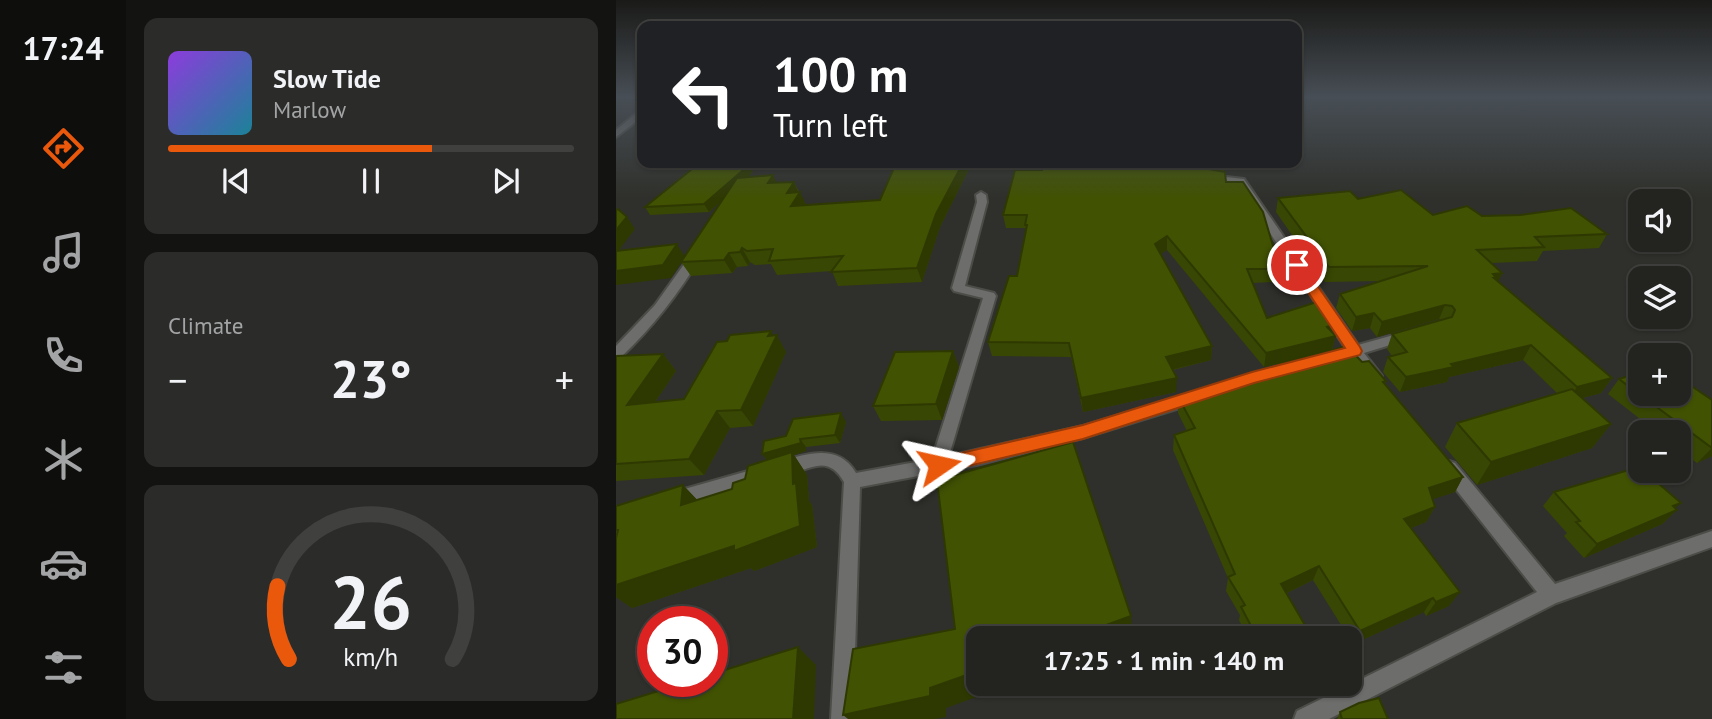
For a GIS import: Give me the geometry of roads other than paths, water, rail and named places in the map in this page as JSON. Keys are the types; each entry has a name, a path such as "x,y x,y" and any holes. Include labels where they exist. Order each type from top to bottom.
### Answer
{"street":[{"path":"1208,178 1241,181 1354,351 1389,394"},
{"path":"939,465 990,296 958,288 982,202 981,195"},
{"path":"616,354 644,328 670,297 703,243"},
{"path":"852,481 939,465 1083,432 1252,378 1428,329"},
{"path":"1440,457 1551,595"},
{"path":"656,505 817,458 838,461 847,468 852,481 842,719"},
{"path":"1306,719 1551,595 1712,539"}]}
